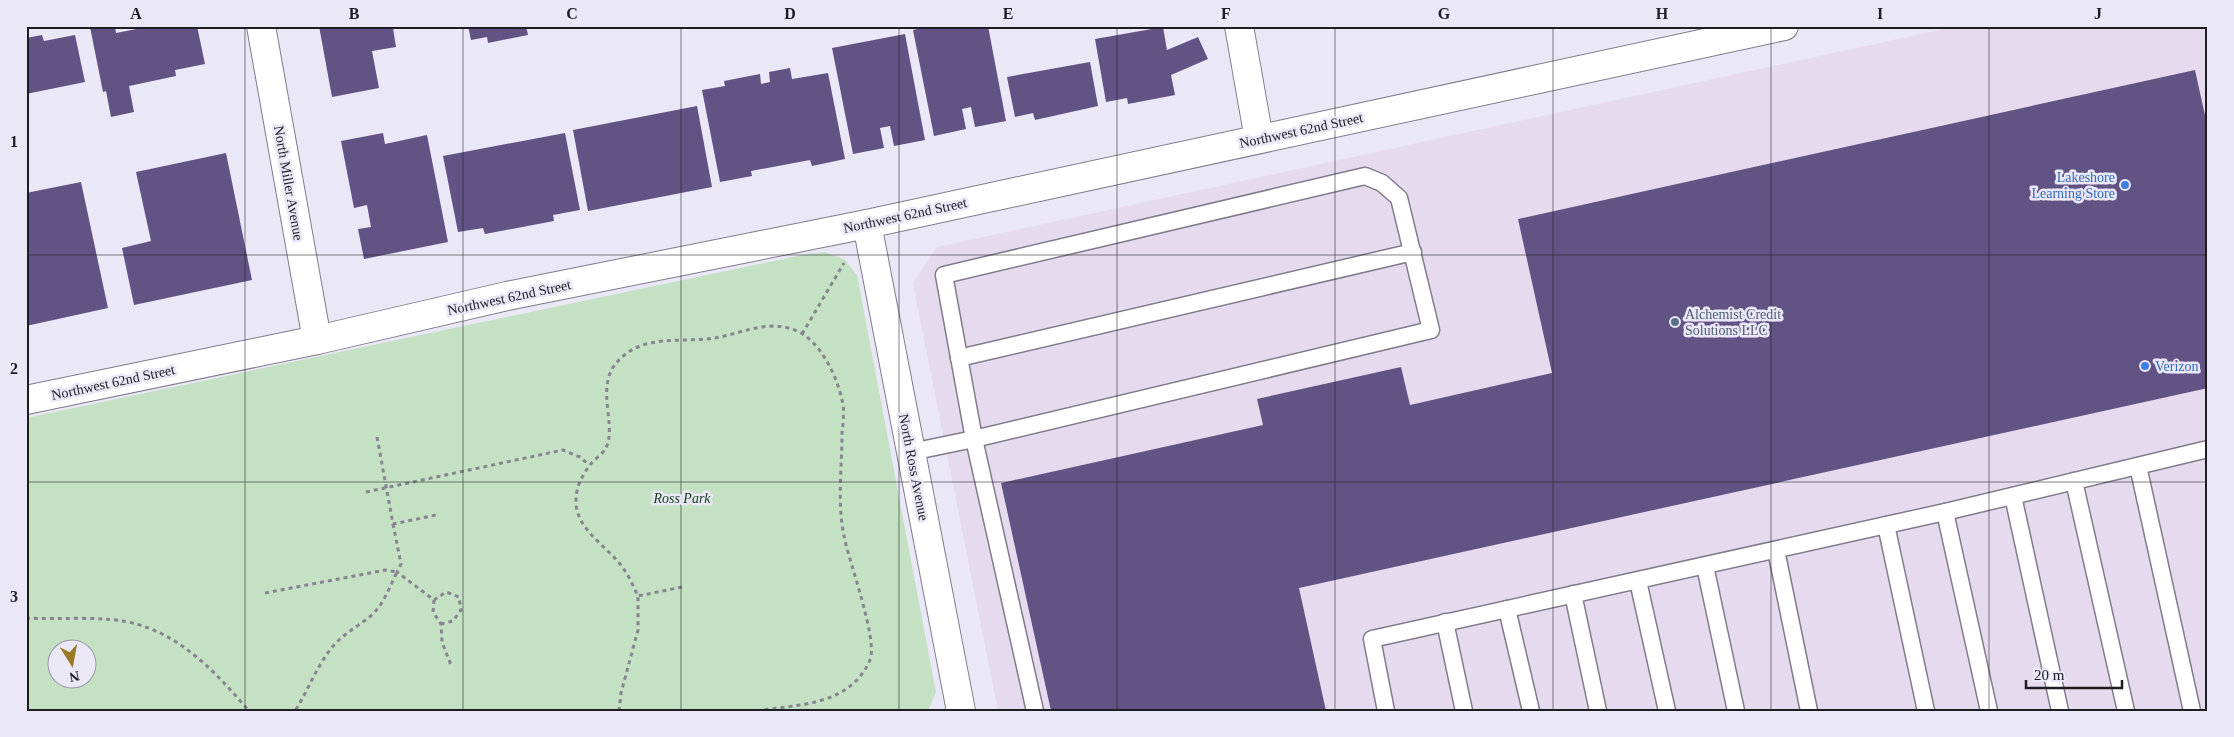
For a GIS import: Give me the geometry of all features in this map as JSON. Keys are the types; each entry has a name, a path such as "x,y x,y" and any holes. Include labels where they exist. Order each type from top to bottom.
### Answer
{"street":[{"name":"North Miller Avenue","path":"261,26 317,340"},
{"path":"1239,26 1259,139"},
{"name":"Northwest 62nd Street","path":"26,400 317,340 507,296 867,224 1774,27"},
{"name":"North Ross Avenue","path":"867,224 961,711"}],"lane":[{"path":"911,452 974,439 1431,330 1399,198 1382,183 1364,176 944,274 974,439 1035,711"},
{"path":"959,358 1412,252"},
{"path":"1386,711 1372,639 1945,512 2208,449"},
{"path":"2138,466 2192,711"},
{"path":"2074,481 2126,711"},
{"path":"2013,496 2060,711"},
{"path":"1945,512 1989,711"},
{"path":"1886,525 1926,711"},
{"path":"1776,550 1809,711"},
{"path":"1704,566 1736,711"},
{"path":"1638,581 1667,711"},
{"path":"1573,594 1598,711"},
{"path":"1507,609 1531,711"},
{"path":"1446,622 1464,711"},
{"path":"2197,711 2208,708"}],"path":[{"path":"802,334 867,224"},
{"path":"619,711 621,693 638,630 638,596 625,570 581,520 575,500 579,482 589,465 606,448 609,434 606,400 610,372 620,358 637,346 658,341 689,341 716,338 752,327 782,326 802,334 820,350 836,383 843,403 841,498 843,533 864,607 871,658 855,684 826,701 757,711"},
{"path":"296,711 307,693 321,662 350,629 369,617 384,599 401,564 377,437"},
{"path":"366,492 563,450 580,457 589,465"},
{"path":"393,524 436,515"},
{"path":"265,593 385,570 397,572 434,600"},
{"path":"638,596 682,587"},
{"path":"434,600 446,592 459,596 461,610 453,621 441,624"},
{"path":"434,600 433,612 441,624 442,642 451,665"},
{"path":"26,618 106,620 135,623 162,633 214,670 249,711"}],"shaded area":[{"path":"1958,26 2208,26 2208,711 998,711 913,283 937,247"}],"green space":[{"name":"Ross Park","path":"825,252 845,260 857,275 936,692 928,711 26,711 26,418 807,254"}],"building":[{"path":"115,26 116,33 152,26 197,26 205,64 175,70 176,76 129,86 134,112 111,117 106,91 103,92 90,27"},
{"path":"319,26 396,26 393,28 396,47 372,51 379,88 332,97"},
{"path":"468,26 526,26 528,35 488,43 487,37 471,40"},
{"path":"930,26 988,26 1006,121 975,127 971,107 962,109 966,129 934,136 913,30"},
{"path":"1163,27 1167,50 1198,37 1208,59 1171,75 1175,95 1128,104 1127,98 1106,102 1095,39"},
{"path":"905,34 925,140 894,146 890,126 880,128 884,148 853,154 832,48"},
{"path":"42,35 44,41 75,35 85,82 26,94 26,38"},
{"path":"1090,62 1098,106 1035,120 1033,113 1015,117 1007,77"},
{"path":"790,68 792,79 828,73 845,159 812,166 810,160 751,171 752,176 720,182 702,90 725,86 724,81 760,74 761,84 770,82 769,72"},
{"path":"2195,70 2208,129 2208,388 1299,588 1326,711 1051,711 1001,483 1263,425 1257,399 1401,367 1410,405 1552,373 1518,219"},
{"path":"697,106 712,187 588,211 573,130"},
{"path":"383,133 385,144 427,135 448,242 364,259 358,229 371,227 367,205 354,208 341,141"},
{"path":"565,133 580,210 553,215 554,221 485,234 483,228 458,232 443,156"},
{"path":"226,153 252,280 134,305 122,248 151,241 136,172"},
{"path":"81,182 108,308 26,326 26,193"}],"place":[{"name":"Lakeshore Learning Store","path":"2125,185"},
{"name":"Alchemist Credit Solutions LLC","path":"1675,322"},
{"name":"Verizon","path":"2145,366"}]}
